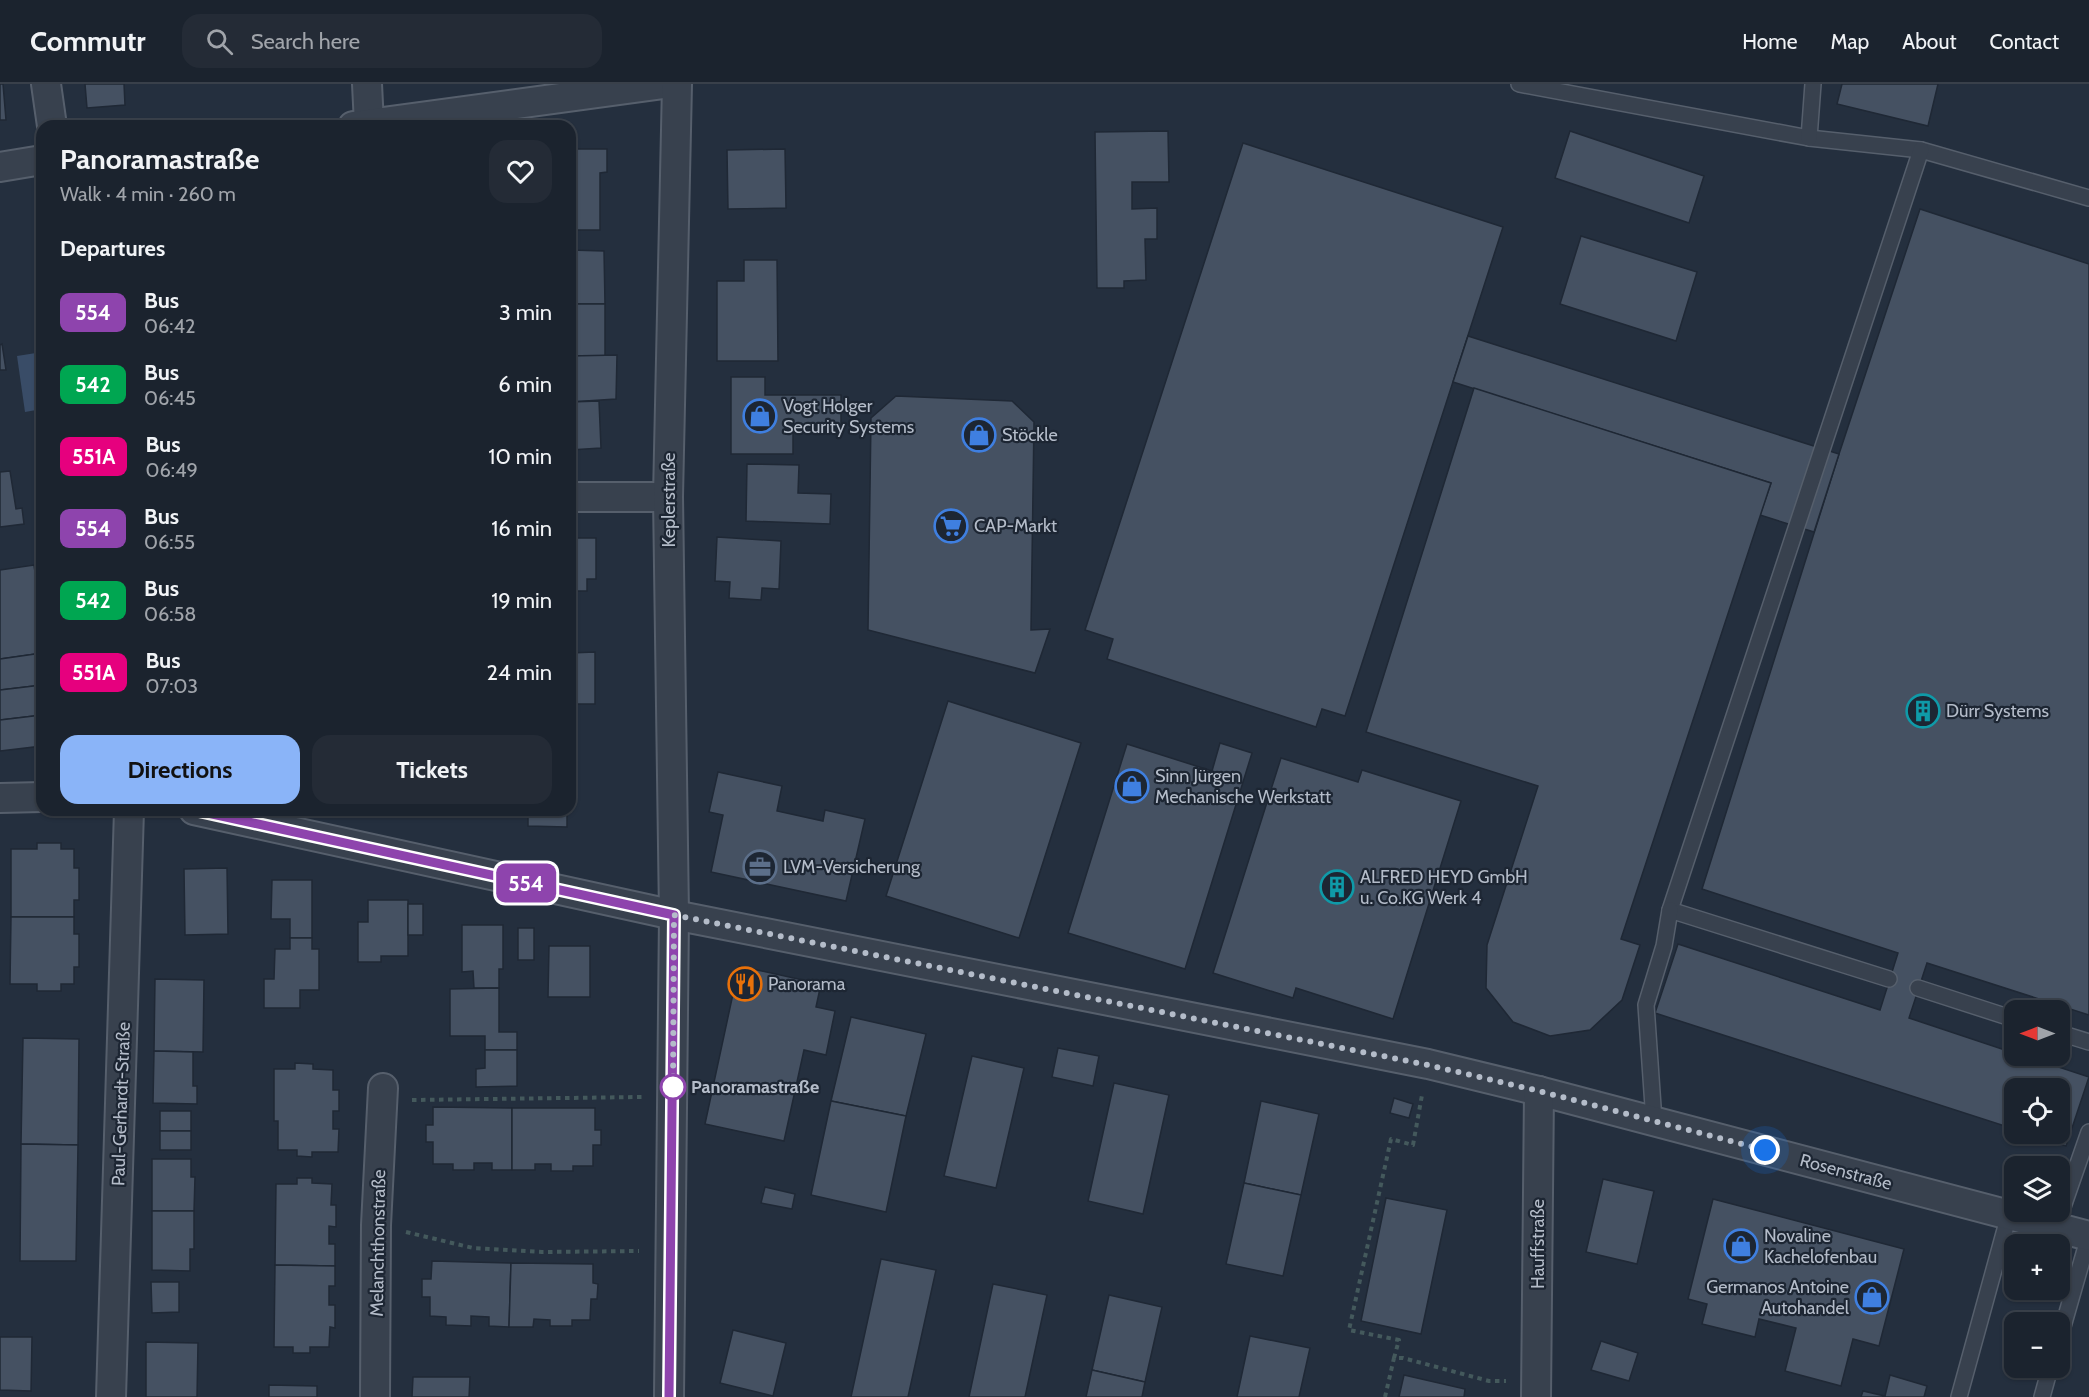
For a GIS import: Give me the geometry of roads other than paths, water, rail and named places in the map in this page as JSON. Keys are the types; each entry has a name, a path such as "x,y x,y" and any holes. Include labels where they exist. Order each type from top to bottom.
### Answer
{"street":[{"path":"46,84 51,120"},
{"path":"362,120 367,84"},
{"path":"398,120 664,84"},
{"name":"Keplerstraße","path":"674,915 668,497 677,84"},
{"path":"0,167 36,161"},
{"path":"576,497 668,497"},
{"path":"0,798 36,797"},
{"name":"Paul-Gerhardt-Straße","path":"111,1397 129,816"},
{"name":"Rosenstraße","path":"221,816 674,915 1428,1065 1539,1091 2004,1214"},
{"path":"669,1397 674,915"},
{"name":"Hauffstraße","path":"1536,1389 1539,1091"},
{"name":"Melanchthonstraße","path":"375,1397 376,1225 383,1094"},
{"name":"Rosenstraße","path":"2036,1222 2089,1236"}],"lane":[{"path":"1519,84 1809,138 1921,150 2089,198"},
{"path":"1809,138 1813,84"},
{"path":"1654,1121 1646,1005 1664,946 1670,910 1921,150"},
{"path":"1670,910 1889,979"},
{"path":"1918,988 2004,1016"},
{"path":"2070,1036 2089,1042"},
{"path":"2056,1227 2089,1132"},
{"path":"1959,1397 2006,1222"},
{"path":"2067,1312 2089,1236"},
{"path":"2042,1397 2047,1378"}],"water":[{"path":"36,353 36,410 25,412 17,356"}],"place":[{"name":"Vogt Holger Security Systems","path":"760,416"},
{"name":"Stöckle","path":"979,435"},
{"name":"CAP-Markt","path":"951,526"},
{"name":"Dürr Systems","path":"1923,711"},
{"name":"Sinn Jürgen Mechanische Werkstatt","path":"1132,786"},
{"name":"LVM-Versicherung","path":"760,867"},
{"name":"ALFRED HEYD GmbH u. Co.KG Werk 4","path":"1337,887"},
{"name":"Panorama","path":"745,984"},
{"name":"Panoramastraße","path":"673,1087"},
{"name":"Novaline Kachelofenbau","path":"1741,1246"},
{"name":"Germanos Antoine Autohandel","path":"1872,1297"}]}
